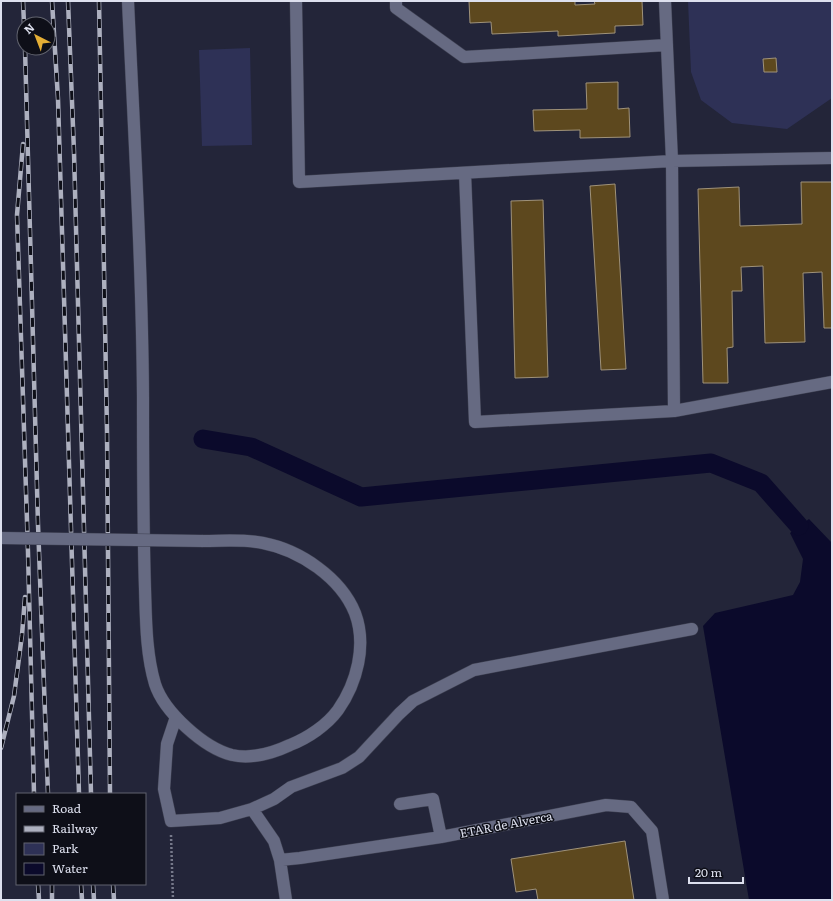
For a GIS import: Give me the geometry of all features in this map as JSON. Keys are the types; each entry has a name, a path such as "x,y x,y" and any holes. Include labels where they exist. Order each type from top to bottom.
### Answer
{"street":[{"path":"1,538 203,541 261,542 285,549 308,560 325,574 343,592 354,611 359,627 360,648 357,670 349,692 337,712 305,739 282,749 258,756 237,756 220,751 196,734 176,717 164,702 156,686 150,664 147,638 144,567 143,326 128,1"},
{"path":"296,1 300,182 672,161 832,158"},
{"path":"396,1 396,8 464,57 667,45"},
{"path":"665,1 672,161 674,411"},
{"path":"465,173 475,422 674,411 832,382"},
{"path":"176,717 167,744 164,783 171,821 220,818 252,809 274,799 291,787 342,768 359,757 413,701 474,670 692,629"},
{"path":"400,804 433,799 441,837"},
{"name":"ETAR de Alverca","path":"280,860 441,837 606,805 632,807 652,831 663,900"},
{"path":"252,809 274,841 280,860 286,900"}],"path":[{"path":"171,821 173,900"}],"green space":[{"path":"688,1 832,1 832,98 787,129 732,123 701,100 691,72"},
{"path":"250,48 252,145 202,146 199,50"}],"water":[{"path":"809,519 832,543 832,900 749,900 703,626 715,613 793,595 800,582 803,559 790,533"}],"building":[{"path":"469,1 575,1 575,5 595,4 594,1 642,1 643,25 615,26 615,33 558,36 558,31 492,34 491,22 470,23"},
{"path":"776,58 777,72 764,72 763,59"},
{"path":"618,82 618,109 629,108 630,137 580,138 580,130 534,131 533,110 587,109 586,83"},
{"path":"801,182 832,182 832,328 824,328 822,272 803,273 805,342 765,343 763,266 741,267 742,291 732,291 733,347 727,348 728,383 703,383 698,189 739,187 740,226 802,224"},
{"path":"615,184 626,369 601,370 590,186"},
{"path":"543,200 548,377 515,378 511,201"},
{"path":"625,841 634,900 538,900 536,889 516,892 511,859"}],"waterway":[{"path":"203,439 251,447 361,497 711,463 761,483 799,526"}],"railway":[{"path":"23,1 24,16"},
{"path":"52,1 58,99 79,793"},
{"path":"68,1 74,152 91,793"},
{"path":"99,1 107,431 110,793"},
{"path":"25,56 38,524 48,793"},
{"path":"23,144 17,215 34,793"},
{"path":"1,748 14,696 22,635 25,597"},
{"path":"38,885 39,900"},
{"path":"52,885 52,900"},
{"path":"81,885 82,900"},
{"path":"93,885 94,900"},
{"path":"113,885 114,900"}]}
